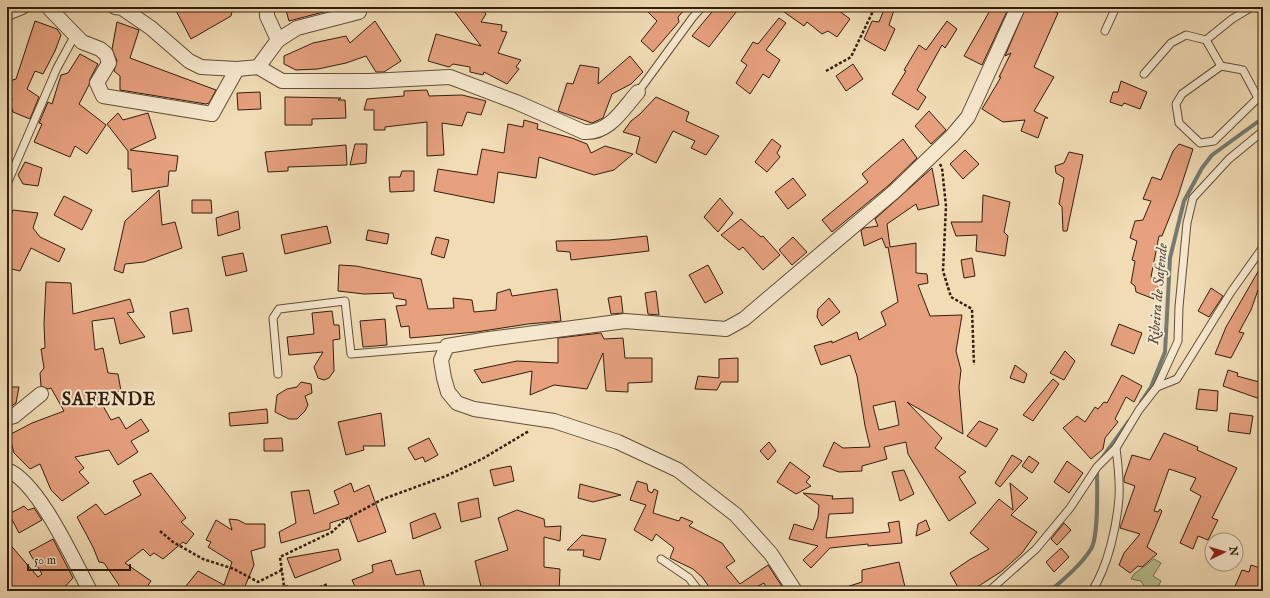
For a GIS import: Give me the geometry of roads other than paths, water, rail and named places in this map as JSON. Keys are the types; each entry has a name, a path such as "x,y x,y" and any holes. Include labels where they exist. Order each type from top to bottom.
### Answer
{"street":[{"path":"48,7 82,42 100,49 106,54 108,63 97,83 103,96 212,114 237,69"},
{"path":"115,7 122,8 151,28 189,61 201,67 237,69 258,67 282,81 369,82 450,77 516,102 584,132 594,133 607,127 638,92"},
{"path":"267,7 267,16 278,40"},
{"path":"795,591 771,554 736,515 678,470 618,442 554,421 474,409 457,404 448,392 441,360 447,346 489,339 625,321 726,330 744,319 895,191 968,117 1018,7"},
{"path":"258,67 278,40 297,28 359,12"},
{"path":"7,418 14,416 41,394"},
{"path":"7,470 17,474 30,488 58,529 90,591"}],"lane":[{"path":"638,92 702,7"},
{"path":"1105,31 1116,7"},
{"path":"1206,40 1232,19 1252,7"},
{"path":"7,184 57,68 75,35"},
{"path":"1144,74 1171,43 1186,35 1206,40 1221,66"},
{"path":"1221,66 1243,70 1260,97 1214,141 1200,143 1179,123 1176,104 1182,94 1221,66"},
{"path":"989,591 1036,549 1070,508 1097,467 1116,448 1139,410 1157,387 1178,341 1179,307 1187,224 1193,198 1229,159 1263,131"},
{"path":"1157,387 1177,379 1231,292 1263,248"},
{"path":"278,374 273,318 279,309 344,301 351,354 447,346"},
{"path":"1092,591 1101,576 1109,551 1119,497 1116,448"},
{"path":"661,559 689,578 699,591"}],"waterway":[{"name":"Ribeira de Safende","path":"1141,402 1151,387 1165,352 1170,258 1184,201 1202,168 1212,155 1263,118"},
{"name":"Ribeira de Safende","path":"1100,461 1129,421"},
{"name":"Ribeira de Safende","path":"1050,591 1072,572 1082,561 1094,543 1097,510 1097,469"}],"district":[{"name":"SAFENDE","path":"109,400"}]}
